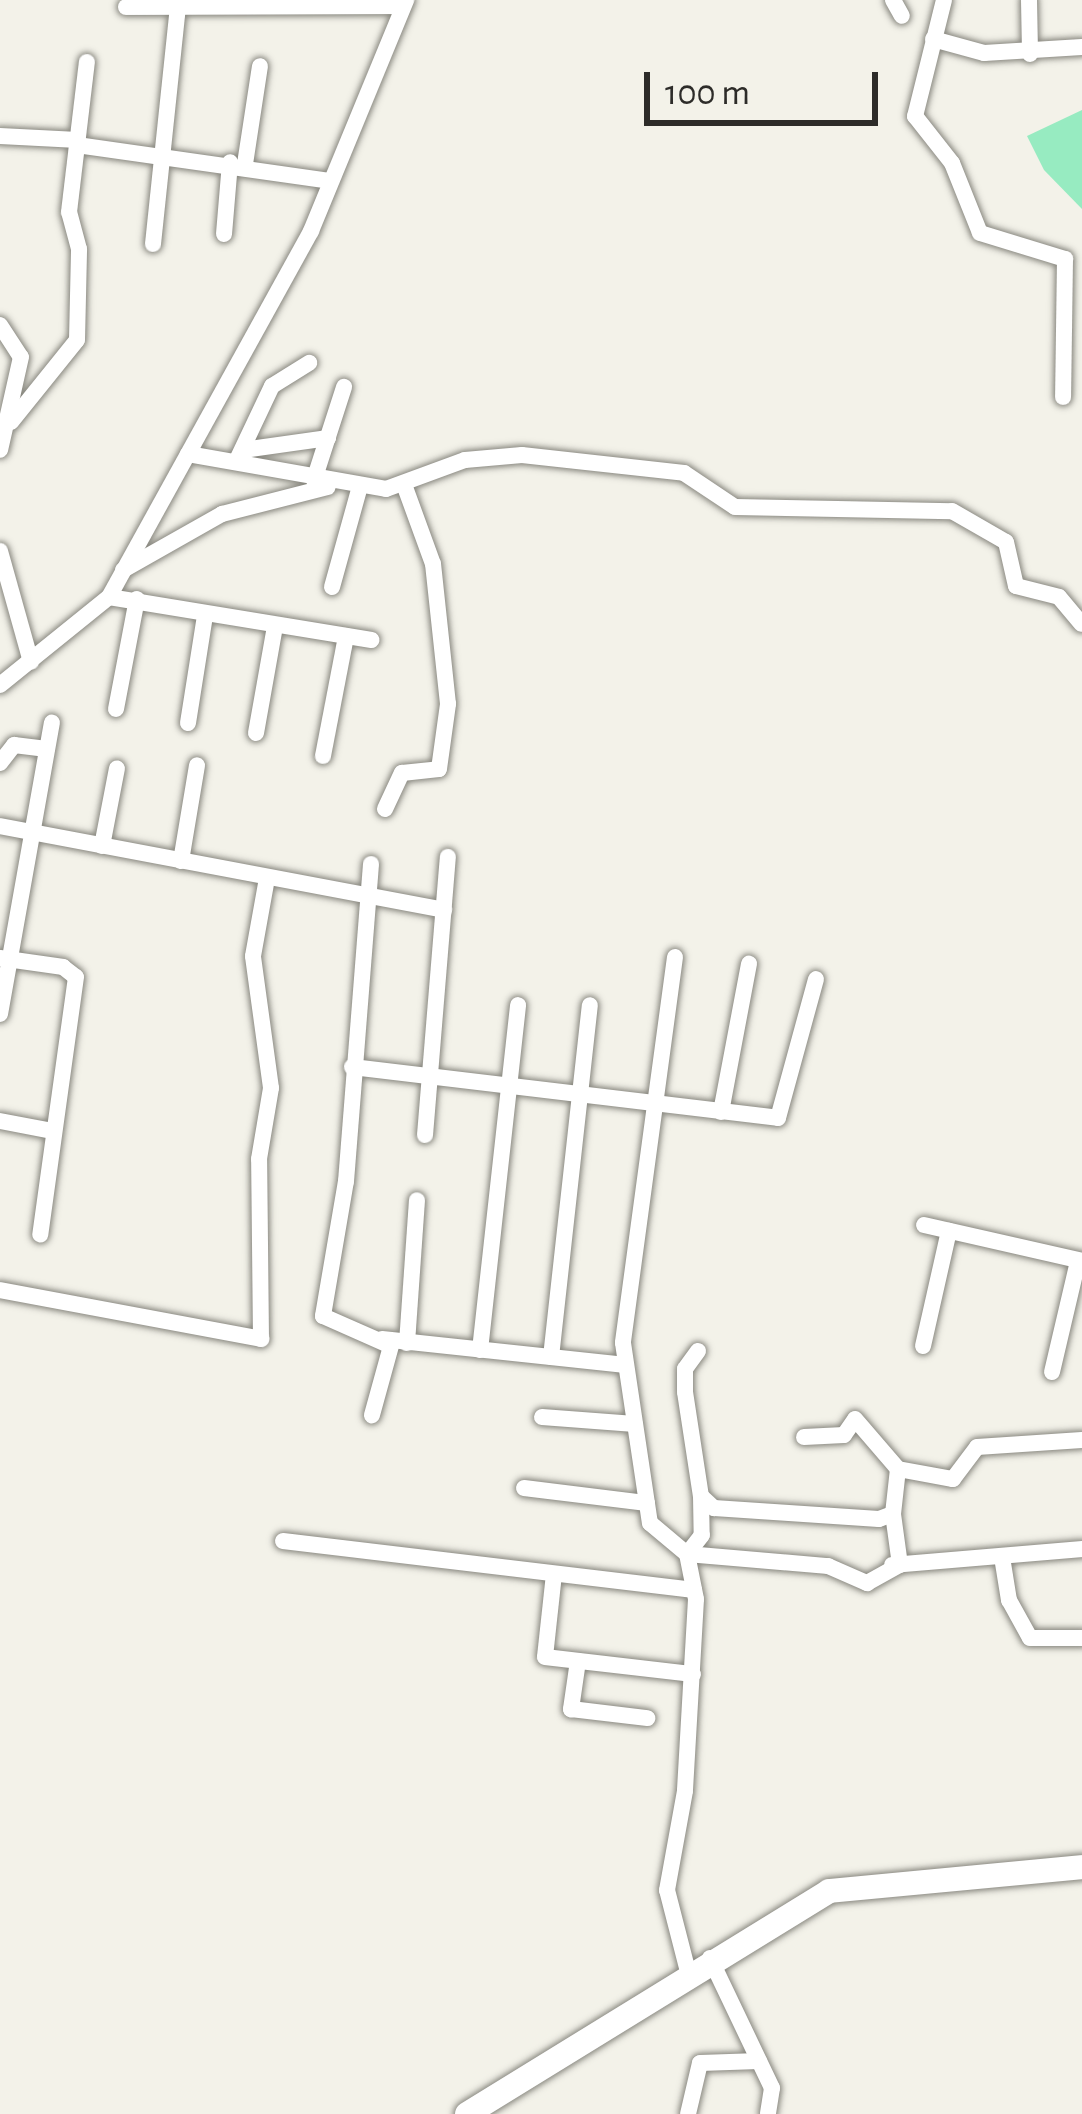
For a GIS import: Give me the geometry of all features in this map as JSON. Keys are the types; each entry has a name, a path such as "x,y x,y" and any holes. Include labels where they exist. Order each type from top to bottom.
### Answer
{"street":[{"path":"944,0 915,116 952,163 980,233 1066,259 1063,398"},
{"path":"1029,0 1030,54"},
{"path":"0,685 109,597 311,231 404,3 126,7"},
{"path":"153,244 178,6"},
{"path":"933,39 1030,54 1082,47"},
{"path":"11,422 77,340 79,249 69,212 87,62"},
{"path":"224,234 260,66"},
{"path":"0,136 162,151 329,181"},
{"path":"0,325 21,357 11,422 0,450"},
{"path":"240,456 272,386 308,363"},
{"path":"314,480 344,386"},
{"path":"188,454 240,456 328,438"},
{"path":"240,456 314,480 405,487 465,460 522,455 684,473 735,506 952,511 1006,542 1016,586 1059,597 1082,624"},
{"path":"123,570 222,514 340,483"},
{"path":"332,587 360,486"},
{"path":"385,809 402,773 439,769 448,704 433,565 405,487"},
{"path":"0,550 31,662"},
{"path":"109,597 372,640"},
{"path":"116,709 137,598"},
{"path":"188,724 205,616"},
{"path":"256,733 275,626"},
{"path":"322,756 346,636"},
{"path":"0,1014 4,959 52,723"},
{"path":"0,763 14,745 47,749"},
{"path":"181,862 197,764"},
{"path":"102,846 116,768"},
{"path":"0,826 444,910"},
{"path":"425,1135 448,857"},
{"path":"371,864 335,1281 323,1316 350,1333 391,1346 372,1415"},
{"path":"0,1290 261,1339 259,1159 271,1088 253,956 267,878"},
{"path":"675,957 626,1365 650,1523 687,1554 828,1566 867,1583 895,1565 1082,1549"},
{"path":"4,959 63,967 76,976 40,1234"},
{"path":"721,1112 749,964"},
{"path":"352,1067 783,1116 816,979"},
{"path":"480,1350 518,1005"},
{"path":"551,1358 590,1005"},
{"path":"0,1120 53,1131"},
{"path":"406,1343 417,1200"},
{"path":"924,1225 1080,1261 1052,1372"},
{"path":"922,1346 949,1231"},
{"path":"350,1333 626,1365"},
{"path":"688,1972 667,1890 685,1791 693,1674 694,1590 687,1554 702,1535 701,1496 685,1392 685,1369 698,1351"},
{"path":"542,1417 635,1424"},
{"path":"804,1437 844,1435 855,1418 898,1469 953,1479 976,1447 1082,1440"},
{"path":"895,1565 898,1469"},
{"path":"524,1488 647,1503"},
{"path":"701,1496 715,1508 821,1511 839,1522 893,1514"},
{"path":"284,1541 694,1590"},
{"path":"1002,1557 1009,1600 1030,1638 1082,1638"},
{"path":"554,1574 545,1657 693,1674"},
{"path":"578,1661 572,1709 646,1718"},
{"path":"476,2111 710,1958 830,1891 1082,1867"},
{"path":"710,1958 772,2088 768,2114"},
{"path":"688,2114 700,2062 758,2061"}],"shaded area":[{"path":"1082,110 1082,209 1044,170 1027,136"}]}
